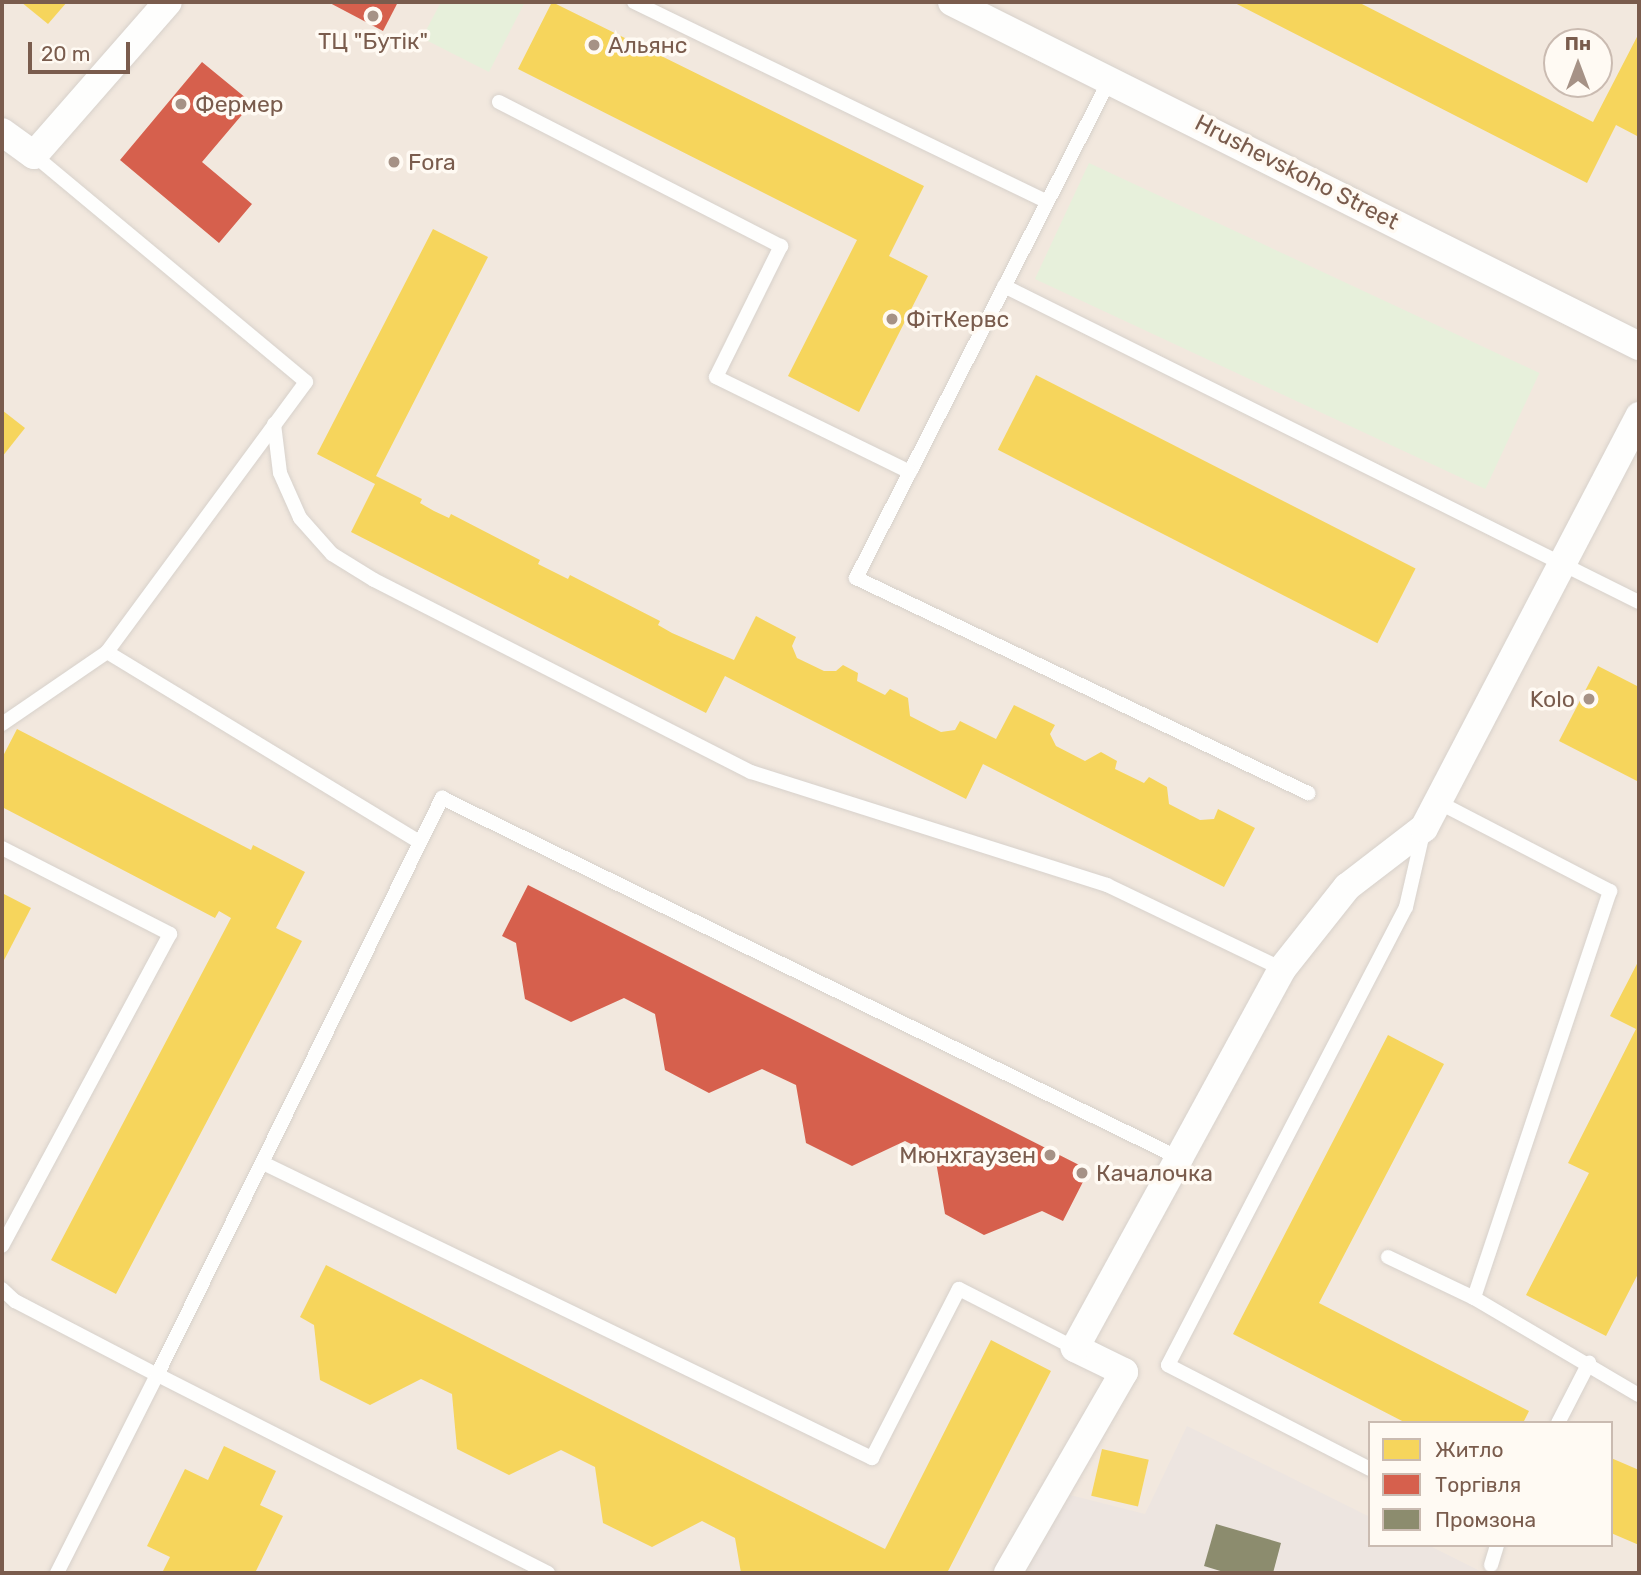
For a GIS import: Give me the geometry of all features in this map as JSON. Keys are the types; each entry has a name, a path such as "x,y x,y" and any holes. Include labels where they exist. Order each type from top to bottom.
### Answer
{"street":[{"path":"2,132 34,155 168,2"},
{"name":"Hrushevskoho Street","path":"952,2 1111,77 1639,345"},
{"path":"1007,1573 1124,1372 1075,1348 1282,969 1347,887 1424,828 1560,562 1639,416"}],"lane":[{"path":"634,2 1047,202"},
{"path":"1111,77 856,578 1308,793"},
{"path":"499,102 780,246 716,377 910,472"},
{"path":"2,724 107,652 306,382 34,155"},
{"path":"1004,286 1639,602"},
{"path":"274,424 280,473 300,518 332,554 374,580 751,772 1107,885 1282,969"},
{"path":"107,652 419,842"},
{"path":"57,1573 442,798 1179,1158"},
{"path":"1438,803 1610,891 1474,1298"},
{"path":"1368,1468 1168,1365 1406,907 1424,828"},
{"path":"2,848 170,934 2,1246"},
{"path":"263,1163 872,1458 959,1289 1075,1348"},
{"path":"1388,1257 1474,1298 1589,1363 1639,1395"},
{"path":"2,1289 15,1301 157,1375 548,1573"},
{"path":"1559,1421 1589,1363"},
{"path":"1491,1565 1496,1547"}],"shaded area":[{"path":"2,2 1639,2 1639,1573 2,1573"},
{"path":"1187,1426 1368,1516 1368,1547 1432,1547 1484,1573 1022,1573 1070,1495 1145,1514"}],"green space":[{"path":"441,2 525,2 489,72 422,38"},
{"path":"1089,163 1539,373 1485,489 1035,279"}],"building: Житло":[{"path":"21,2 67,2 48,24"},
{"path":"552,2 924,186 889,256 928,276 859,412 788,376 857,240 518,69"},
{"path":"1233,2 1358,2 1593,122 1605,98 1613,98 1613,83 1639,33 1639,137 1616,125 1587,183"},
{"path":"433,229 488,257 376,476 422,499 420,503 434,511 449,518 451,514 540,560 538,564 568,579 570,575 660,621 658,625 672,633 734,660 756,616 796,637 792,646 797,658 824,671 836,671 843,665 858,673 857,681 885,695 890,689 908,698 910,716 941,732 955,730 960,721 996,739 1014,705 1055,725 1050,734 1056,746 1085,761 1101,752 1117,761 1115,769 1144,783 1149,777 1167,787 1169,804 1200,820 1214,819 1218,809 1255,828 1224,887 983,764 966,799 725,676 706,713 351,532 375,484 317,454"},
{"path":"1036,375 1416,568 1377,643 998,450"},
{"path":"2,410 25,428 2,457"},
{"path":"1598,666 1639,687 1639,782 1559,741"},
{"path":"17,729 251,850 253,845 305,872 276,928 302,941 116,1294 51,1260 231,918 219,911 215,918 2,807 2,758"},
{"path":"2,893 31,908 2,964"},
{"path":"1639,960 1639,1272 1606,1336 1526,1295 1589,1173 1568,1163 1636,1029 1610,1016"},
{"path":"1388,1035 1444,1064 1319,1303 1529,1411 1524,1421 1402,1421 1233,1334"},
{"path":"326,1265 885,1549 991,1340 1051,1371 947,1573 741,1573 735,1538 702,1521 652,1547 603,1523 595,1467 561,1450 509,1475 457,1449 452,1394 421,1379 370,1405 320,1380 314,1325 300,1317"},
{"path":"224,1446 276,1471 260,1505 283,1516 255,1573 162,1573 170,1557 147,1546 185,1469 208,1480"},
{"path":"1102,1449 1149,1460 1138,1507 1091,1496"},
{"path":"1613,1459 1639,1470 1639,1545 1613,1534"}],"building: Торгівля":[{"name":"ТЦ \"Бутік\"","path":"328,2 398,2 383,31"},
{"path":"202,62 252,103 202,162 252,204 219,243 120,160"},
{"path":"528,885 1089,1170 1063,1221 1042,1211 984,1235 945,1214 935,1156 905,1141 852,1166 806,1143 796,1085 762,1069 709,1093 665,1070 655,1014 624,998 571,1022 525,999 516,943 502,936"}],"building: Промзона":[{"path":"1216,1524 1281,1543 1273,1573 1227,1573 1204,1566"}],"place":[{"name":"ТЦ \"Бутік\"","path":"373,16"},
{"name":"Альянс","path":"594,45"},
{"name":"Фермер","path":"181,104"},
{"name":"Fora","path":"394,162"},
{"name":"ФітКервс","path":"892,319"},
{"name":"Kolo","path":"1589,699"},
{"name":"Мюнхгаузен","path":"1050,1155"},
{"name":"Качалочка","path":"1082,1173"}]}
